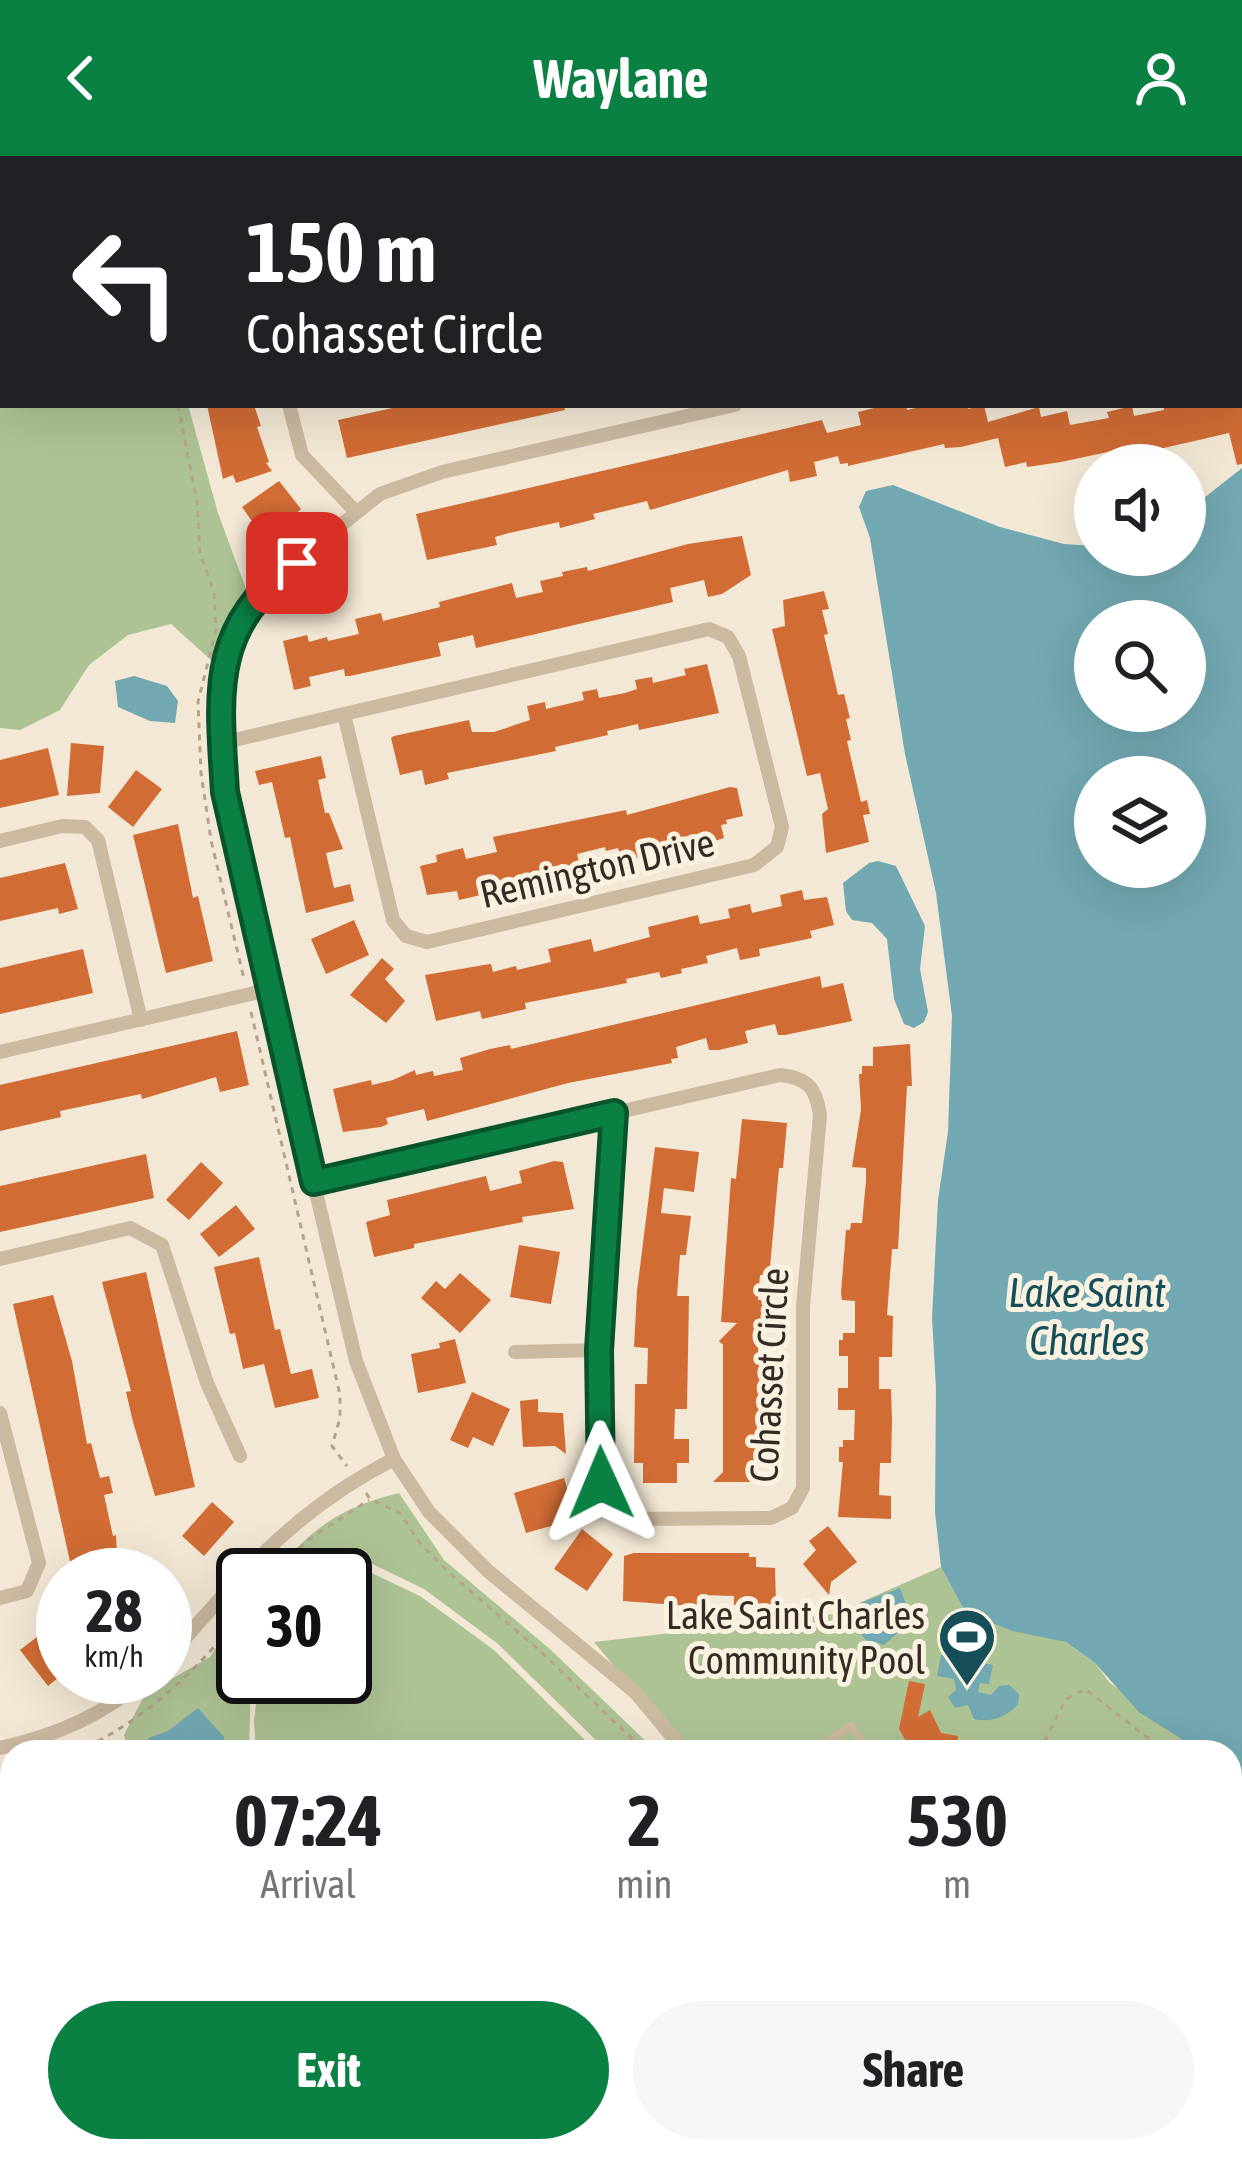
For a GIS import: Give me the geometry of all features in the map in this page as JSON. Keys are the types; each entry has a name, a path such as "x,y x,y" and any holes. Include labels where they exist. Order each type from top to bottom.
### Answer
{"street":[{"path":"290,408 302,455 356,512"},
{"path":"676,1740 635,1692 473,1557 429,1512 394,1459 356,1360 268,990 225,792 220,684 234,633 265,586 380,494 442,472 722,408"},
{"name":"Remington Drive","path":"222,743 344,714 709,629 728,637 739,656 782,827 776,847 754,865 427,942 406,936 393,920 344,714"},
{"path":"0,841 62,826 85,827 98,840 141,1020"},
{"path":"0,1052 268,990"},
{"name":"Cohasset Circle","path":"314,1182 614,1113 780,1076 801,1078 817,1092 820,1115 803,1307 803,1488 792,1508 771,1518 633,1519 608,1502 601,1483 599,1350 614,1113"},
{"path":"0,1258 130,1228 163,1245 207,1383 240,1456"},
{"path":"514,1352 599,1350"},
{"path":"0,1413 39,1563 27,1591 0,1598"},
{"path":"192,1631 277,1536 327,1498 394,1459"},
{"path":"37,1740 89,1719 110,1704"}],"lane":[{"path":"829,1740 851,1726 861,1740"}],"path":[{"path":"179,408 197,502 200,553 214,592 216,630"},
{"path":"300,1548 370,1499"},
{"path":"99,1740 140,1718 166,1697 216,1642"},
{"path":"1045,1740 1066,1700 1085,1689 1151,1740"}],"green space":[{"path":"0,408 189,408 218,513 249,597 221,669 171,624 128,635 89,665 60,710 20,730 0,728"},
{"path":"399,1493 444,1560 551,1650 645,1740 596,1740 498,1644 424,1589 372,1564 372,1548 297,1548 342,1514"},
{"path":"941,1567 965,1612 1066,1642 1094,1662 1109,1682 1186,1740 675,1740 594,1642 834,1614"},
{"path":"372,1573 420,1596 494,1650 585,1740 255,1740 256,1704 372,1704"},
{"path":"216,1648 216,1704 250,1704 249,1740 125,1740 140,1704 192,1704 192,1667"}],"water":[{"name":"Lake Saint Charles","path":"1242,468 1242,1740 1183,1740 1139,1712 1094,1662 1066,1642 1012,1631 965,1612 941,1567 935,1512 932,1318 938,1200 948,1132 952,1016 936,893 905,754 870,538 859,507 866,491 893,485 1000,527 1074,545 1074,576 1206,576 1206,496"},
{"path":"134,676 167,686 178,701 175,723 150,721 118,707 115,681"},
{"path":"878,861 896,866 925,926 920,969 928,1012 914,1028 904,1024 894,999 887,939 872,923 852,920 846,911 843,883"},
{"path":"900,1588 916,1618 908,1632 901,1630 884,1645 866,1640 848,1621 860,1603"},
{"name":"Lake Saint Charles Community Pool","path":"941,1655 993,1665 989,1684 980,1683 978,1692 991,1695 999,1686 1009,1685 1019,1694 1018,1705 986,1720 974,1719 968,1705 955,1708 948,1697 956,1690 954,1679 937,1676"},
{"path":"198,1708 224,1740 148,1740"}],"building":[{"path":"208,408 255,408 266,463 272,471 236,483 233,475 223,479"},
{"path":"392,408 565,410 347,458 338,420"},
{"path":"874,408 985,408 988,422 1039,408 1041,417 1067,411 1070,425 1109,418 1107,412 1124,408 1132,408 1134,416 1164,408 1242,408 1242,464 1237,465 1229,433 1181,444 1074,444 1074,459 1027,467 1026,462 1005,467 998,438 961,447 945,448 944,444 848,466 840,464 838,456 814,462 817,476 790,482 788,470 650,510 647,501 560,528 559,522 509,533 495,537 497,545 427,560 416,514 822,420 827,433 861,425 858,412"},
{"path":"279,481 301,509 263,537 242,507"},
{"path":"742,536 751,575 722,594 708,597 704,580 670,588 673,602 476,648 473,635 438,643 441,656 350,676 345,676 344,669 309,677 311,686 294,690 283,641 307,635 309,642 327,637 328,641 359,634 355,619 381,613 383,621 512,583 516,598 543,592 540,581 563,576 562,572 587,567 588,571 688,544"},
{"path":"824,591 829,609 822,610 828,634 824,635 838,695 844,694 850,718 846,719 851,740 847,741 861,802 867,800 870,814 863,815 869,842 826,853 822,814 828,809 820,773 807,776 772,629 785,626 783,600"},
{"path":"707,664 719,713 639,730 638,724 607,731 608,735 555,747 556,751 447,773 449,779 425,785 422,770 400,775 394,736 469,720 472,732 494,732 530,720 527,706 545,702 546,709 584,700 582,692 597,689 599,698 625,693 637,689 635,680 652,677 653,683"},
{"path":"71,743 104,746 100,793 67,796"},
{"path":"48,748 59,795 0,808 0,760"},
{"path":"321,756 326,778 318,780 325,813 343,849 326,853 334,888 350,884 354,901 306,913 290,837 285,838 272,782 259,785 255,771"},
{"path":"136,770 162,789 133,827 108,807"},
{"path":"737,788 743,816 721,825 724,838 703,844 701,833 662,842 664,853 622,861 618,848 606,851 605,847 577,854 581,871 526,877 528,884 459,900 457,891 427,895 420,866 437,862 436,855 463,848 466,859 497,852 493,837 626,810 627,815"},
{"path":"178,824 193,898 198,896 213,961 166,973 133,835"},
{"path":"65,863 78,909 59,914 58,908 0,921 0,878"},
{"path":"802,890 804,900 827,897 834,925 810,931 812,938 759,949 760,956 740,960 737,948 706,956 708,963 681,969 682,973 626,979 627,983 525,1003 526,1009 482,1019 480,1011 436,1021 425,975 491,964 493,972 516,966 517,970 551,962 548,949 591,939 594,952 650,937 648,927 698,915 700,924 730,918 728,909 750,904 752,913 782,906 780,895"},
{"path":"354,920 369,955 326,974 311,939"},
{"path":"83,949 93,993 0,1014 0,968"},
{"path":"382,958 394,969 385,979 405,1001 386,1023 350,995"},
{"path":"820,976 822,988 843,983 852,1021 785,1035 778,1035 775,1024 745,1031 748,1043 719,1050 709,1050 706,1038 676,1047 678,1058 671,1059 672,1063 568,1083 427,1121 424,1109 386,1118 388,1124 381,1127 343,1132 333,1089 371,1080 372,1085 415,1070 416,1075 433,1071 434,1076 463,1070 460,1058 490,1049 510,1045 511,1049"},
{"path":"237,1031 249,1085 220,1092 216,1077 142,1099 141,1094 60,1111 61,1117 0,1131 0,1085"},
{"path":"910,1044 912,1086 907,1086 898,1249 892,1249 887,1315 893,1316 892,1357 879,1357 879,1389 891,1389 892,1421 891,1463 880,1463 879,1495 891,1496 891,1519 838,1517 843,1462 839,1462 839,1447 843,1440 854,1440 855,1410 838,1410 838,1388 848,1388 848,1356 839,1356 839,1340 843,1333 855,1333 855,1301 842,1300 841,1293 846,1230 851,1223 862,1223 866,1181 866,1168 852,1167 861,1110 859,1074 862,1066 873,1066 873,1047"},
{"path":"742,1119 787,1123 770,1267 766,1275 760,1275 758,1300 769,1301 768,1325 758,1324 758,1353 769,1353 770,1360 770,1457 758,1457 755,1482 713,1482 723,1472 723,1345 719,1341 737,1323 721,1322 731,1178 736,1179"},
{"path":"655,1147 699,1152 694,1192 664,1188 661,1213 691,1216 686,1255 680,1255 677,1296 689,1296 687,1409 675,1409 674,1439 689,1439 689,1463 677,1463 677,1483 643,1483 643,1463 634,1463 635,1384 647,1384 648,1348 634,1347 637,1291"},
{"path":"146,1154 154,1198 0,1232 0,1186"},
{"path":"201,1162 223,1183 189,1220 166,1200"},
{"path":"563,1162 574,1209 522,1217 523,1222 374,1257 366,1222 390,1215 387,1200 486,1176 490,1191 522,1183 519,1171"},
{"path":"236,1205 255,1229 219,1257 200,1234"},
{"path":"519,1245 560,1252 551,1304 510,1297"},
{"path":"259,1257 275,1330 280,1329 291,1374 312,1369 319,1398 275,1408 264,1364 243,1369 214,1267"},
{"path":"146,1272 195,1487 155,1496 102,1282"},
{"path":"460,1273 491,1300 460,1333 421,1298 436,1281 445,1289"},
{"path":"53,1295 72,1361 87,1444 91,1443 100,1478 109,1476 113,1493 104,1495 117,1548 67,1548 13,1304"},
{"path":"455,1339 466,1383 418,1393 411,1354 440,1348 439,1343"},
{"path":"472,1392 510,1409 493,1446 473,1437 468,1448 450,1440"},
{"path":"538,1399 538,1412 563,1413 566,1454 555,1446 523,1447 520,1401"},
{"path":"564,1478 576,1519 526,1533 514,1493"},
{"path":"212,1502 234,1522 204,1556 182,1536"},
{"path":"828,1526 857,1562 831,1582 829,1595 803,1564 816,1550 809,1541"},
{"path":"582,1529 613,1554 587,1591 554,1569"},
{"path":"749,1553 756,1557 756,1567 775,1568 776,1604 734,1605 734,1596 704,1595 704,1607 623,1601 624,1556"},
{"path":"36,1638 36,1671 20,1650"},
{"path":"909,1681 925,1684 918,1717 930,1710 941,1733 958,1736 957,1740 905,1740 899,1729"}],"place":[{"name":"Lake Saint Charles Community Pool","path":"967,1688"}],"route":[{"path":"297,563 265,586 246,612 234,633 220,684 225,792 314,1182 614,1113 599,1350 601,1483"}]}
